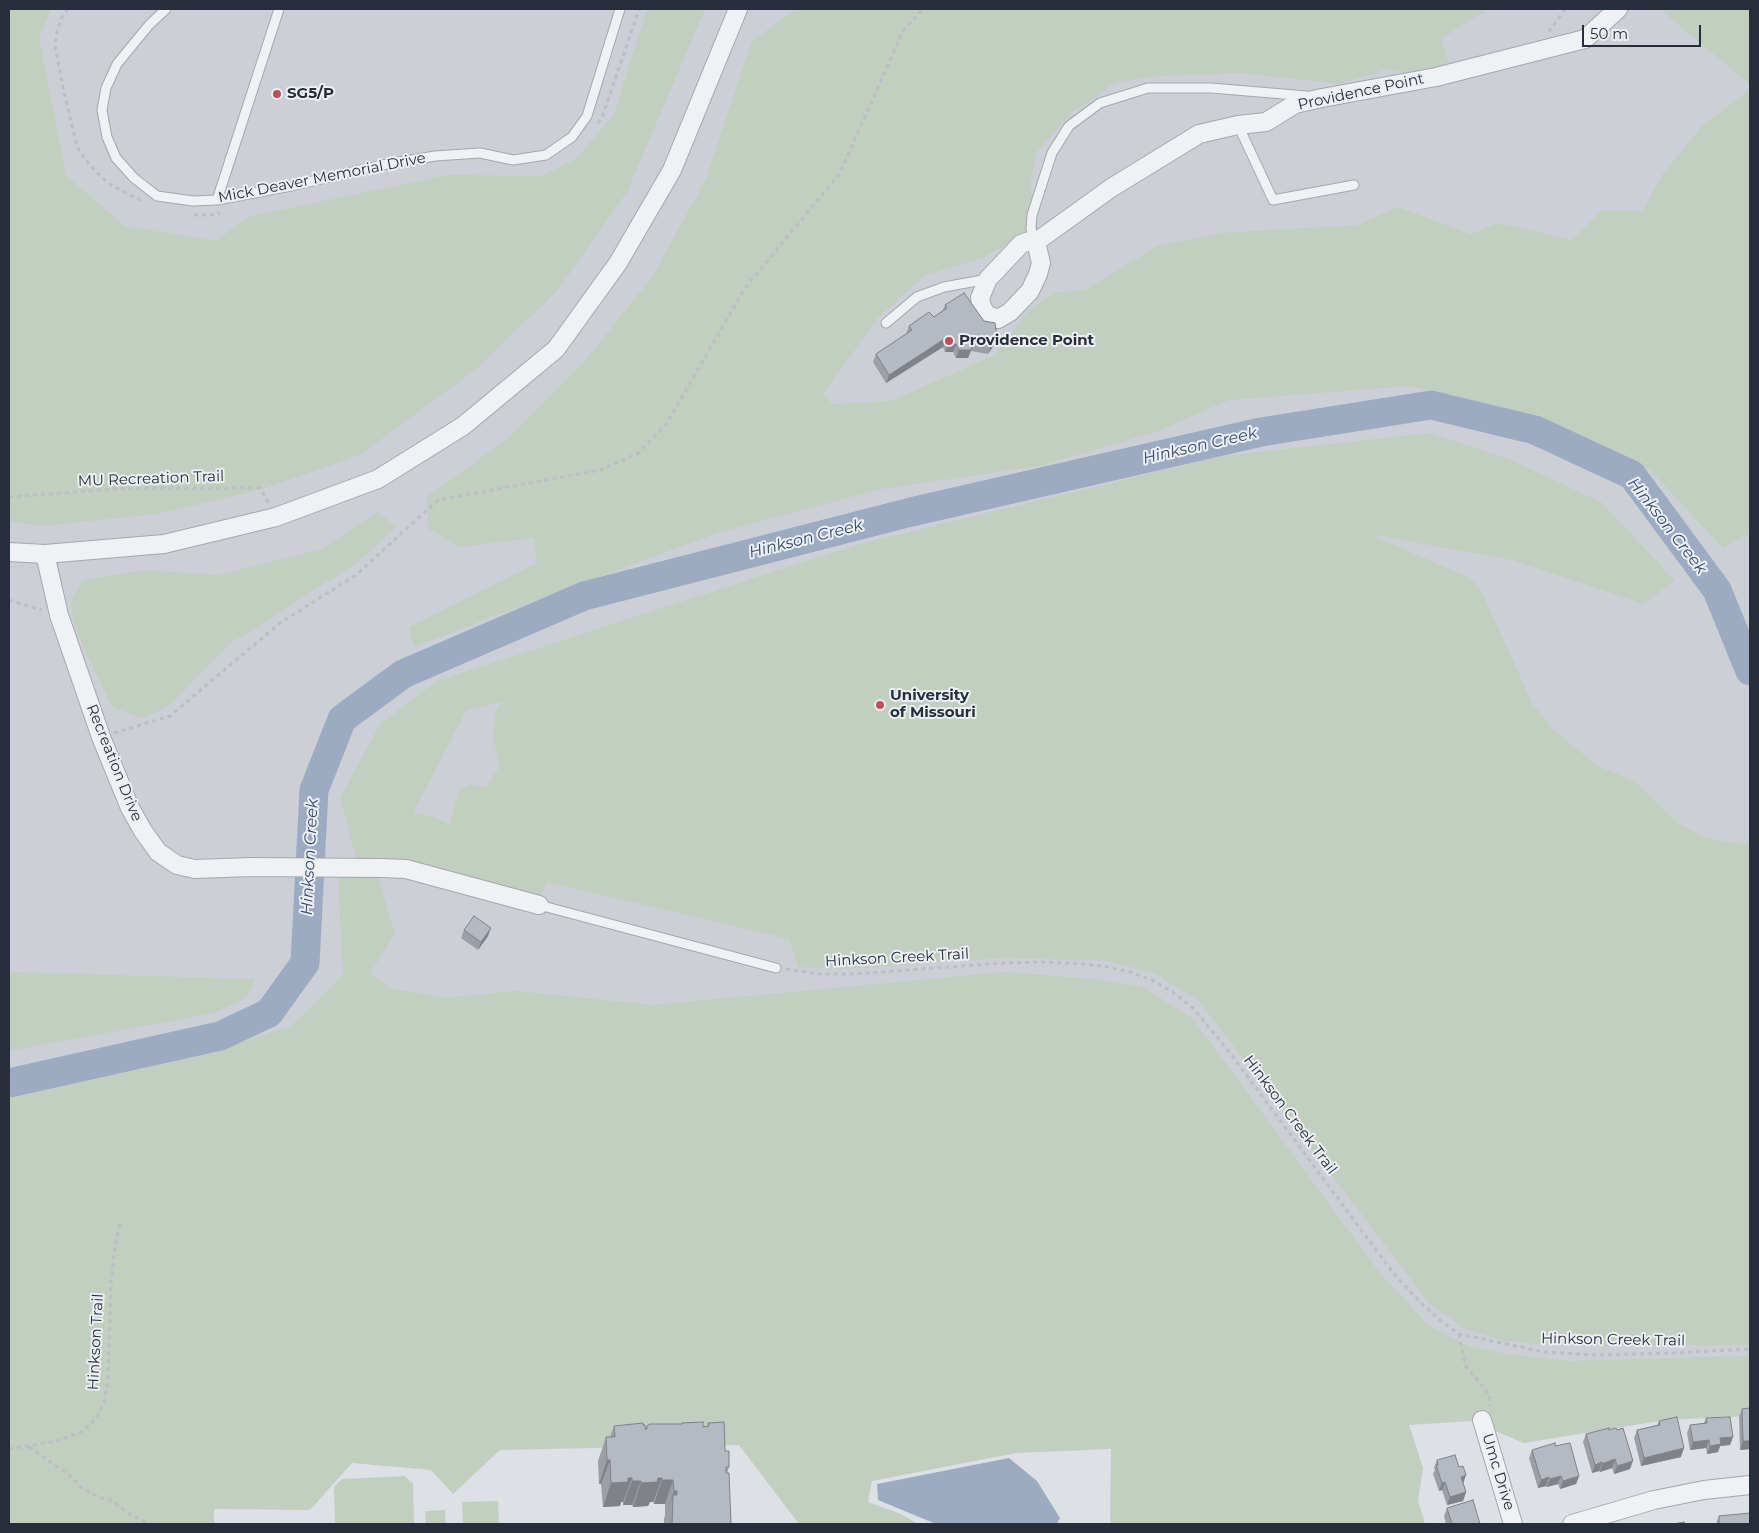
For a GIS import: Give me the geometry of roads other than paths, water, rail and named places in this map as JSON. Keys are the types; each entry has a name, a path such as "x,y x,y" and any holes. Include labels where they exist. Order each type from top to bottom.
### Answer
{"street":[{"path":"9,552 45,554 164,544 276,517 378,479 463,426 556,349 618,263 672,170 738,9"},
{"name":"Providence Point","path":"1036,242 1041,263 1030,291 1010,312 998,319 987,315 982,307 980,298 988,279 1021,244 1029,241 1036,242 1111,188 1199,134 1238,125 1266,122 1295,104 1436,77 1585,38 1618,9"},
{"name":"Recreation Drive","path":"45,554 59,615 101,737 130,808 158,852 177,865 195,869 252,867 381,868 406,870 539,905"},
{"name":"Umc Drive","path":"1482,1420 1513,1524"},
{"path":"1572,1524 1654,1500 1704,1490 1750,1485"}],"lane":[{"name":"Mick Deaver Memorial Drive","path":"166,9 149,25 117,64 106,88 102,110 106,137 116,158 134,178 157,196 193,201 217,200 291,186 382,165 435,156 480,153 513,160 546,155 572,137 587,116 620,9"},
{"path":"217,200 238,130 279,9"},
{"path":"1036,242 1031,229 1032,215 1052,153 1069,126 1100,103 1148,88 1211,88 1322,98"},
{"path":"1238,125 1273,200 1354,185"},
{"path":"886,323 917,298 944,287 988,279"},
{"path":"539,905 776,968"}],"water":[{"path":"1009,1458 1037,1481 1060,1518 1057,1524 936,1524 878,1500 877,1484"}],"waterway":[{"name":"Hinkson Creek","path":"9,1083 220,1036 269,1013 305,963 314,790 342,719 403,674 584,596 911,512 1261,432 1431,405 1535,430 1632,475 1717,590 1750,671"}],"place":[{"name":"SG5/P","path":"277,94"},
{"name":"Providence Point","path":"949,341"},
{"name":"University of Missouri","path":"880,705"}]}
